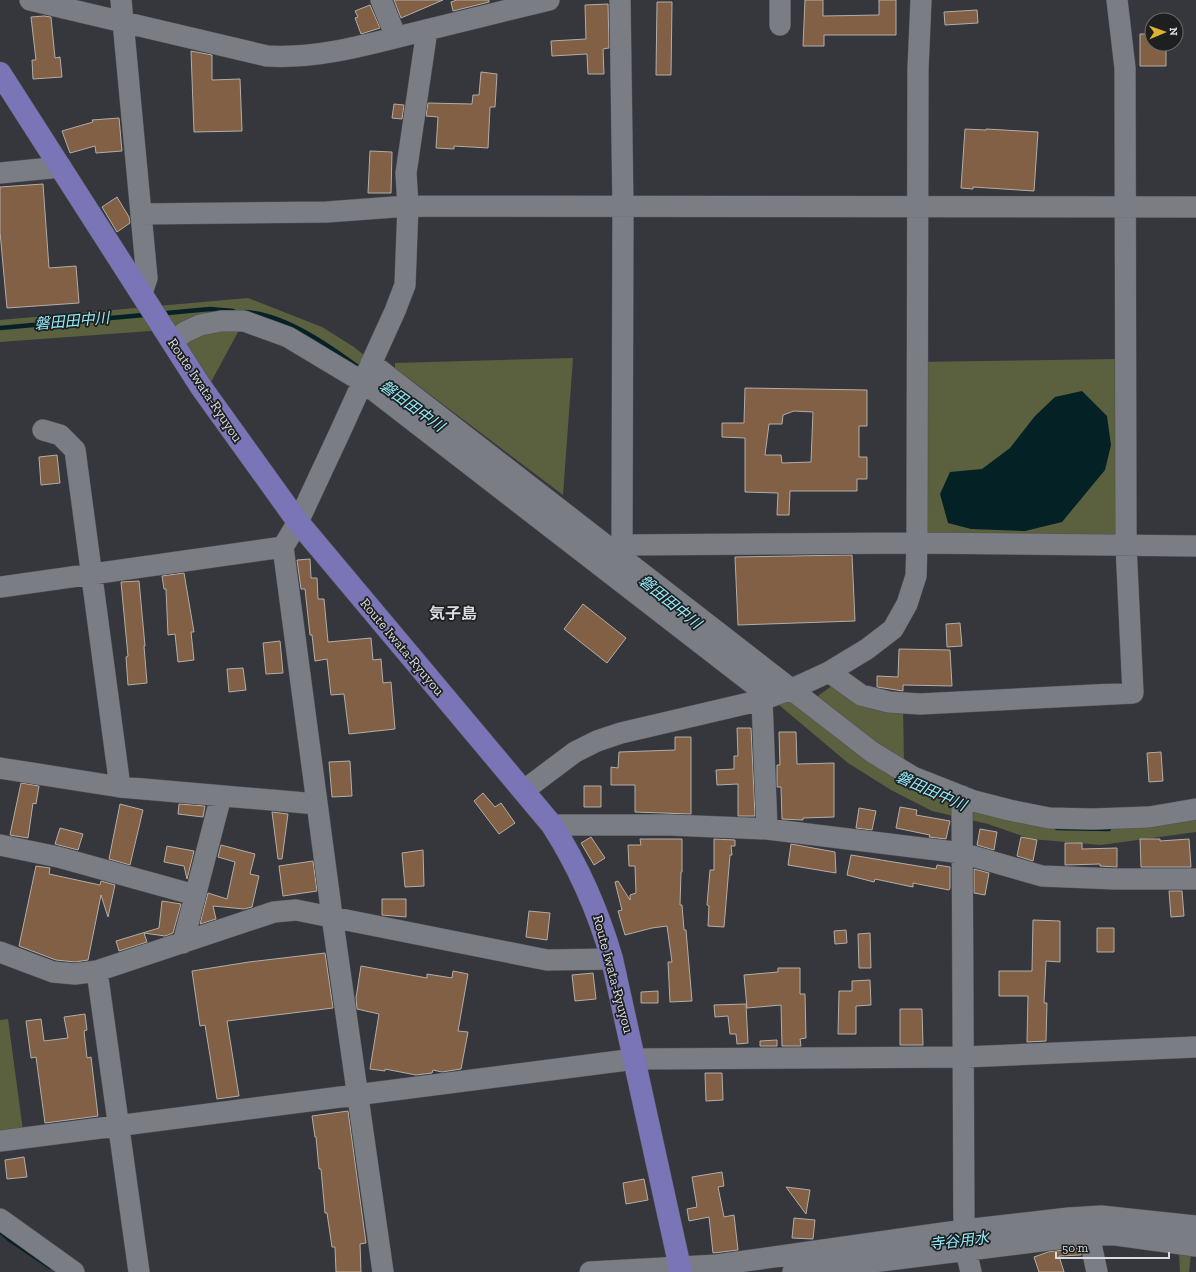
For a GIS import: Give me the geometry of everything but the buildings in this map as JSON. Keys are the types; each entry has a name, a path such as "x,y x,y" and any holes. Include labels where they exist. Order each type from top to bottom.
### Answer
{"main road":[{"name":"Route Iwata-Ryuyou","path":"0,73 201,387 298,522 552,825 568,850 584,880 601,923 612,959 681,1269"}],"street":[{"path":"30,0 267,56 293,57 324,54 427,30 519,4 549,0"},
{"path":"121,0 147,278 142,293"},
{"path":"381,0 396,37"},
{"path":"618,548 623,208 620,0"},
{"path":"780,0 780,25"},
{"path":"523,791 575,752 598,741 621,733 777,695 829,672 868,649 893,628 907,604 916,576 917,543 918,69 921,0"},
{"path":"829,672 861,695 889,702 920,704 1133,693 1126,545 1125,68 1117,0"},
{"path":"383,1272 332,916 283,547 298,522 395,311 405,285 408,206 406,173 427,30"},
{"path":"0,173 61,167"},
{"path":"141,214 327,212 408,206 623,208 1196,207"},
{"path":"172,342 185,332 200,325 221,321 244,322 282,334 367,373 618,548 777,695"},
{"path":"367,373 777,695 912,777 962,796 1009,810 1049,818 1094,819 1149,817 1196,810"},
{"path":"43,430 60,435 75,450 120,787"},
{"path":"618,548 917,543 1196,546"},
{"path":"0,587 283,547"},
{"path":"767,829 777,695"},
{"path":"0,769 120,787 317,804"},
{"path":"183,942 221,796"},
{"path":"962,796 964,1230 966,1251 971,1272"},
{"path":"552,825 670,825 767,829 962,853 1042,876 1116,880 1196,879"},
{"path":"0,845 58,857 195,895"},
{"path":"0,952 53,972 75,974 97,971 274,912 296,910 547,960 612,959"},
{"path":"97,971 139,1272"},
{"path":"0,1141 635,1059 964,1057 1196,1047"},
{"path":"590,1272 681,1269 964,1230 1069,1218 1101,1216 1196,1226"},
{"path":"0,1219 74,1272"},
{"path":"793,1272 1089,1236 1116,1235 1196,1246"},
{"path":"1089,1236 1097,1272"}],"green space":[{"path":"248,298 322,327 354,347 457,430 926,782 1093,819 1196,807 1196,832 1101,845 1031,839 988,824 932,811 891,790 848,763 766,694 386,393 244,321 211,382 179,337 164,330 0,342 0,320"},
{"path":"573,358 563,495 395,368 395,363"},
{"path":"1117,359 1115,545 922,543 912,362"},
{"path":"840,680 903,703 904,763 815,698"},
{"path":"8,1019 24,1138 0,1141 0,1020"},
{"path":"1179,1251 1191,1255 1189,1272 1180,1272"}],"water":[{"path":"1082,391 1107,416 1111,445 1105,470 1062,522 1025,531 971,529 948,523 940,494 950,472 982,469 1010,448 1035,416 1055,397"}],"waterway":[{"name":"磐田田中川","path":"167,313 210,309 233,311"},
{"name":"磐田田中川","path":"245,312 260,314 291,325 322,342 362,370"},
{"name":"磐田田中川","path":"0,328 144,315"},
{"name":"磐田田中川","path":"1057,828 1109,829"},
{"path":"1,1232 10,1240 50,1267"}],"district":[{"name":"気子島","path":"453,613"}],"water label":[{"name":"寺谷用水","path":"959,1241"}]}
